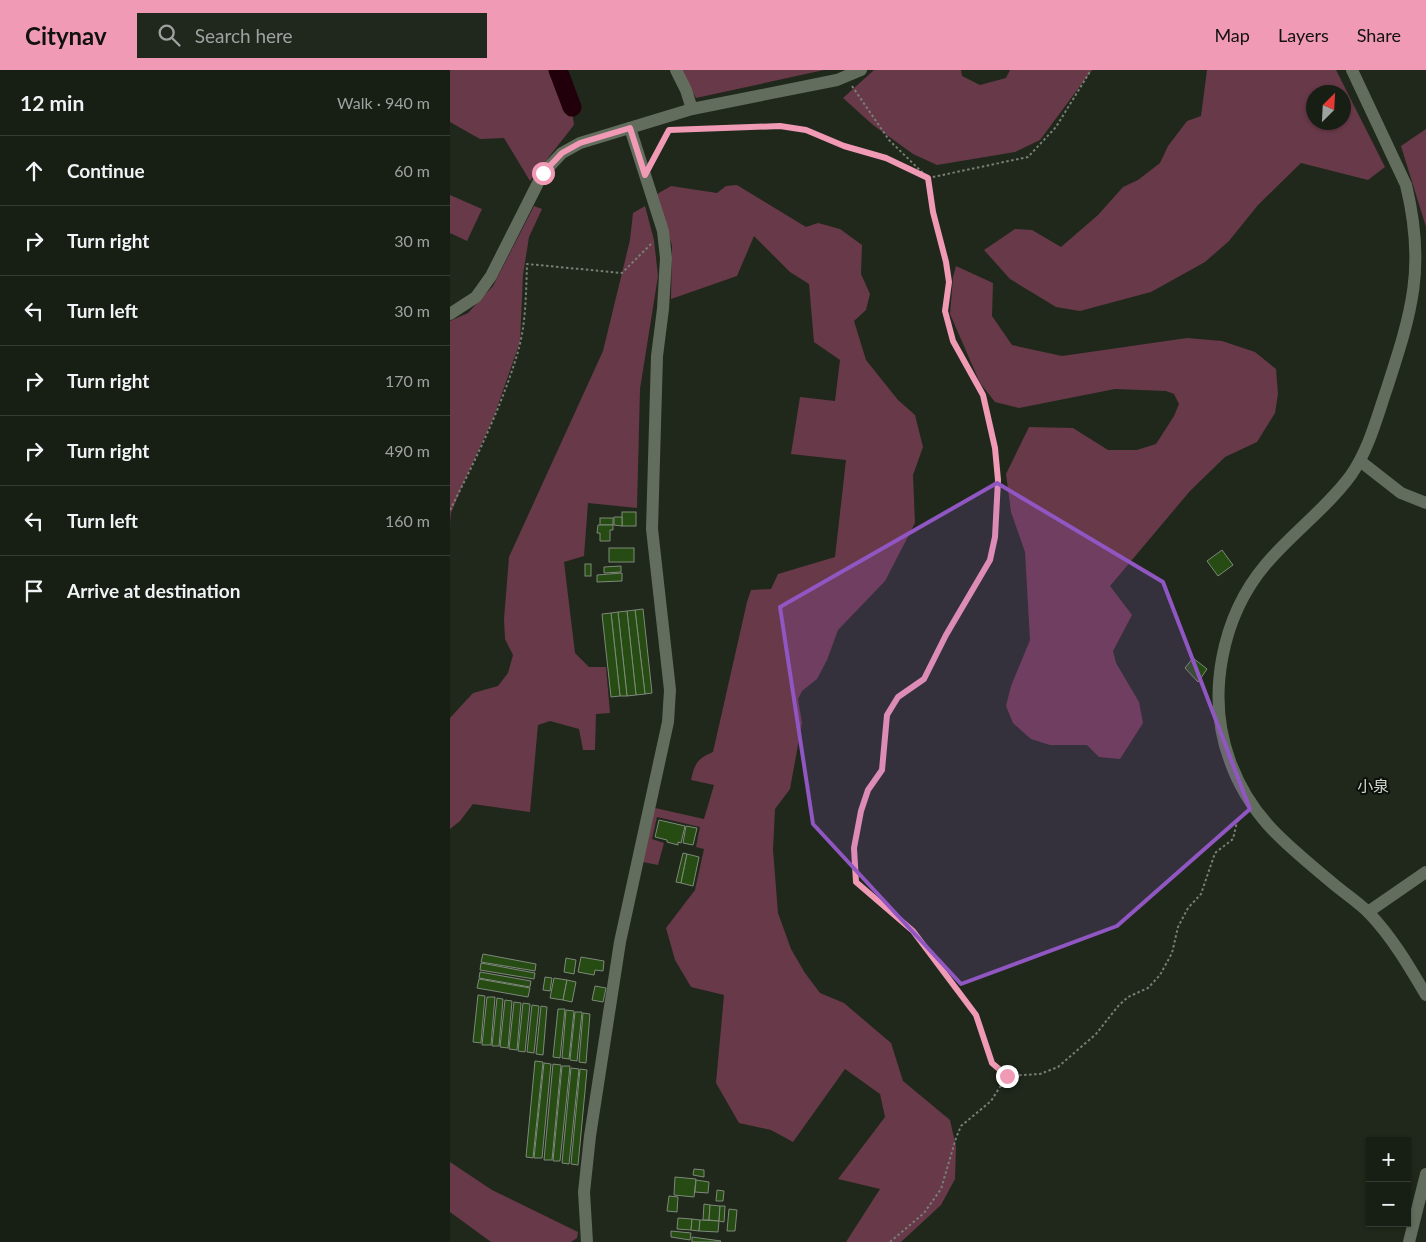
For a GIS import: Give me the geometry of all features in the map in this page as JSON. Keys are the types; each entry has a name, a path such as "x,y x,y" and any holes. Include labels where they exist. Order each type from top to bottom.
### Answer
{"street":[{"path":"676,70 686,90 692,110"},
{"path":"450,314 476,297 491,276 543,173 562,153 580,143 692,110 846,77 861,70"},
{"path":"1352,70 1406,185 1417,221 1420,254 1414,306 1372,433 1360,461 1340,488 1271,559 1255,578 1246,593 1230,630 1224,650 1219,681 1221,724 1229,759 1240,786 1252,805 1274,833 1368,912 1398,949 1426,994"},
{"path":"587,1242 584,1192 596,1098 620,942 668,714 670,690 652,528 657,356 663,309 666,258 663,231 630,128"},
{"path":"1360,461 1401,493 1426,503"},
{"path":"1368,912 1426,872"},
{"path":"1410,1242 1426,1174"}],"path":[{"path":"645,175 669,130 780,126 806,130 844,146 886,158 928,178 1028,157 1056,127 1091,70"},
{"path":"846,77 890,140 928,178 933,212 946,262 949,282 945,311 953,341 983,395 995,448 998,480 995,537 990,560 946,635 924,679 898,697 887,715 882,770 868,790 861,811 854,848 856,882 913,931 976,1015 992,1063 1007,1076 1040,1074 1058,1067 1096,1034 1119,1005 1128,997 1148,988 1160,976 1172,953 1178,927 1188,908 1201,894 1215,853 1233,839 1237,822 1252,805"},
{"path":"450,510 481,447 517,354 526,304 527,264 622,273 663,231"},
{"path":"890,1242 924,1213 941,1190 961,1126 991,1101 1007,1076"}],"highlighted area":[{"path":"997,483 1163,582 1250,809 1117,926 961,984 813,824 780,607"}],"shaded area":[{"path":"450,70 566,70 574,125 530,181 504,138 480,139 450,122"},
{"path":"680,70 824,70 696,98"},
{"path":"874,70 961,70 962,76 980,85 1006,78 1010,70 1092,70 1040,140 1015,152 937,165 913,154 873,125 843,98"},
{"path":"1207,70 1336,70 1344,85 1306,85 1306,130 1351,130 1351,100 1385,167 1368,180 1301,163 1258,205 1229,241 1205,262 1151,292 1080,311 1056,307 1010,279 984,250 1015,229 1032,230 1061,247 1098,215 1123,187 1138,180 1160,163 1168,146 1187,121 1201,116"},
{"path":"1426,129 1426,227 1401,146"},
{"path":"737,185 806,227 818,223 840,229 862,245 861,274 870,294 866,310 854,321 866,360 898,400 915,415 923,447 913,475 915,523 885,581 838,630 827,660 817,679 802,691 798,699 802,723 790,789 775,809 773,850 778,913 791,949 805,973 820,993 844,1003 891,1043 903,1081 950,1120 956,1147 955,1179 941,1205 901,1242 846,1242 880,1189 838,1179 885,1117 880,1094 845,1069 793,1142 771,1130 739,1123 716,1083 724,995 691,987 675,960 666,928 695,890 704,849 696,847 700,827 657,817 652,839 664,843 658,865 643,862 655,808 704,819 714,785 691,780 698,762 713,752 751,590 771,589 778,574 835,557 846,460 791,454 800,397 835,401 840,360 814,342 809,284 790,272 754,236 737,276 671,299 672,246 657,194 671,186 717,193 726,186"},
{"path":"450,195 482,209 467,241 450,233"},
{"path":"534,206 542,209 529,237 523,275 520,342 493,419 451,513 450,523 450,321 468,313 493,286"},
{"path":"645,206 654,240 658,276 640,389 637,508 588,503 584,556 564,562 575,653 589,667 606,667 610,713 596,714 595,750 583,750 579,729 550,721 538,725 530,812 473,804 460,821 450,829 450,718 473,693 498,686 508,673 513,655 505,639 504,619 509,557 603,351 630,240 633,213"},
{"path":"956,266 993,283 992,316 1012,345 1062,356 1187,338 1222,341 1255,352 1276,369 1278,394 1275,413 1257,442 1225,457 1190,491 1110,586 1132,615 1113,651 1116,663 1139,702 1143,723 1120,759 1099,757 1087,745 1050,745 1031,739 1013,723 1006,706 1011,686 1030,640 1025,552 1011,512 1006,474 1029,427 1073,428 1108,450 1137,450 1156,444 1174,416 1179,404 1174,394 1166,391 1115,389 1019,408 995,402 980,383 950,314 953,277"},
{"path":"450,1162 492,1190 578,1232 577,1238 571,1242 491,1242 450,1212"}],"building":[{"path":"622,512 636,512 636,526 622,526"},
{"path":"614,517 622,517 622,526 614,525"},
{"path":"600,518 613,518 613,525 600,525"},
{"path":"598,525 613,525 613,530 610,530 610,541 600,541 600,533 597,533"},
{"path":"609,548 634,548 634,562 609,562"},
{"path":"1222,550 1233,565 1218,576 1207,561"},
{"path":"585,564 591,564 591,576 585,576"},
{"path":"621,566 621,572 604,573 604,567"},
{"path":"622,573 622,581 597,582 597,575"},
{"path":"643,609 652,693 645,694 635,610"},
{"path":"635,610 645,694 636,695 627,611"},
{"path":"627,611 636,695 627,696 618,612"},
{"path":"618,612 627,696 620,696 611,613"},
{"path":"611,613 620,696 611,697 602,614"},
{"path":"1193,658 1207,669 1198,682 1185,668"},
{"path":"659,820 685,826 681,843 678,842 678,845 655,837"},
{"path":"686,826 697,828 693,845 683,843"},
{"path":"683,853 687,854 681,883 676,882"},
{"path":"687,854 699,857 693,886 681,883"},
{"path":"483,954 536,964 535,971 481,962"},
{"path":"581,957 604,961 603,971 595,970 594,975 578,972"},
{"path":"566,958 576,960 574,974 564,972"},
{"path":"481,963 535,973 534,979 480,970"},
{"path":"480,972 531,981 530,987 479,978"},
{"path":"545,977 552,978 550,991 543,990"},
{"path":"554,978 567,980 563,1000 550,998"},
{"path":"479,979 530,988 528,997 477,988"},
{"path":"567,980 576,982 572,1002 563,1000"},
{"path":"595,986 606,988 603,1002 592,1000"},
{"path":"478,995 485,996 481,1043 473,1042"},
{"path":"487,997 495,997 491,1045 482,1045"},
{"path":"497,998 503,999 499,1046 492,1046"},
{"path":"505,1000 512,1001 508,1048 500,1047"},
{"path":"514,1002 521,1003 517,1050 509,1049"},
{"path":"523,1003 530,1004 525,1052 518,1051"},
{"path":"532,1005 539,1006 534,1053 527,1052"},
{"path":"541,1006 547,1007 543,1055 536,1054"},
{"path":"558,1009 565,1009 560,1058 553,1057"},
{"path":"566,1010 574,1011 569,1059 562,1058"},
{"path":"575,1012 582,1012 577,1061 570,1060"},
{"path":"583,1013 590,1014 586,1063 579,1062"},
{"path":"535,1061 543,1062 533,1158 526,1157"},
{"path":"544,1063 551,1064 542,1158 534,1158"},
{"path":"553,1064 561,1065 552,1160 544,1160"},
{"path":"562,1066 570,1066 560,1161 553,1161"},
{"path":"571,1068 579,1069 569,1164 562,1163"},
{"path":"580,1069 587,1070 578,1165 571,1164"},
{"path":"694,1169 704,1170 704,1177 693,1175"},
{"path":"675,1177 696,1179 694,1197 674,1195"},
{"path":"696,1180 709,1182 708,1193 695,1192"},
{"path":"717,1190 724,1191 723,1201 716,1201"},
{"path":"669,1196 678,1197 677,1212 667,1211"},
{"path":"704,1204 710,1205 709,1220 703,1220"},
{"path":"710,1205 720,1206 719,1221 709,1220"},
{"path":"720,1206 725,1206 724,1222 719,1221"},
{"path":"729,1209 737,1210 735,1231 727,1231"},
{"path":"678,1218 692,1219 691,1230 677,1229"},
{"path":"692,1219 700,1220 699,1231 691,1230"},
{"path":"700,1220 719,1221 718,1232 699,1231"},
{"path":"671,1231 691,1233 690,1240 671,1237"},
{"path":"692,1237 721,1241 692,1242"}],"waterway":[{"path":"558,70 572,107"}],"district":[{"name":"小泉","path":"1373,786"}],"route":[{"path":"543,173 562,153 580,143 630,128 645,175 669,130 780,126 806,130 844,146 886,158 928,178 933,212 946,262 949,282 945,311 953,341 983,395 995,448 998,480 995,537 990,560 941,644 924,679 898,697 887,715 883,741 882,770 868,790 861,811 854,848 856,882 913,931 976,1015 992,1063 1007,1076"}]}
